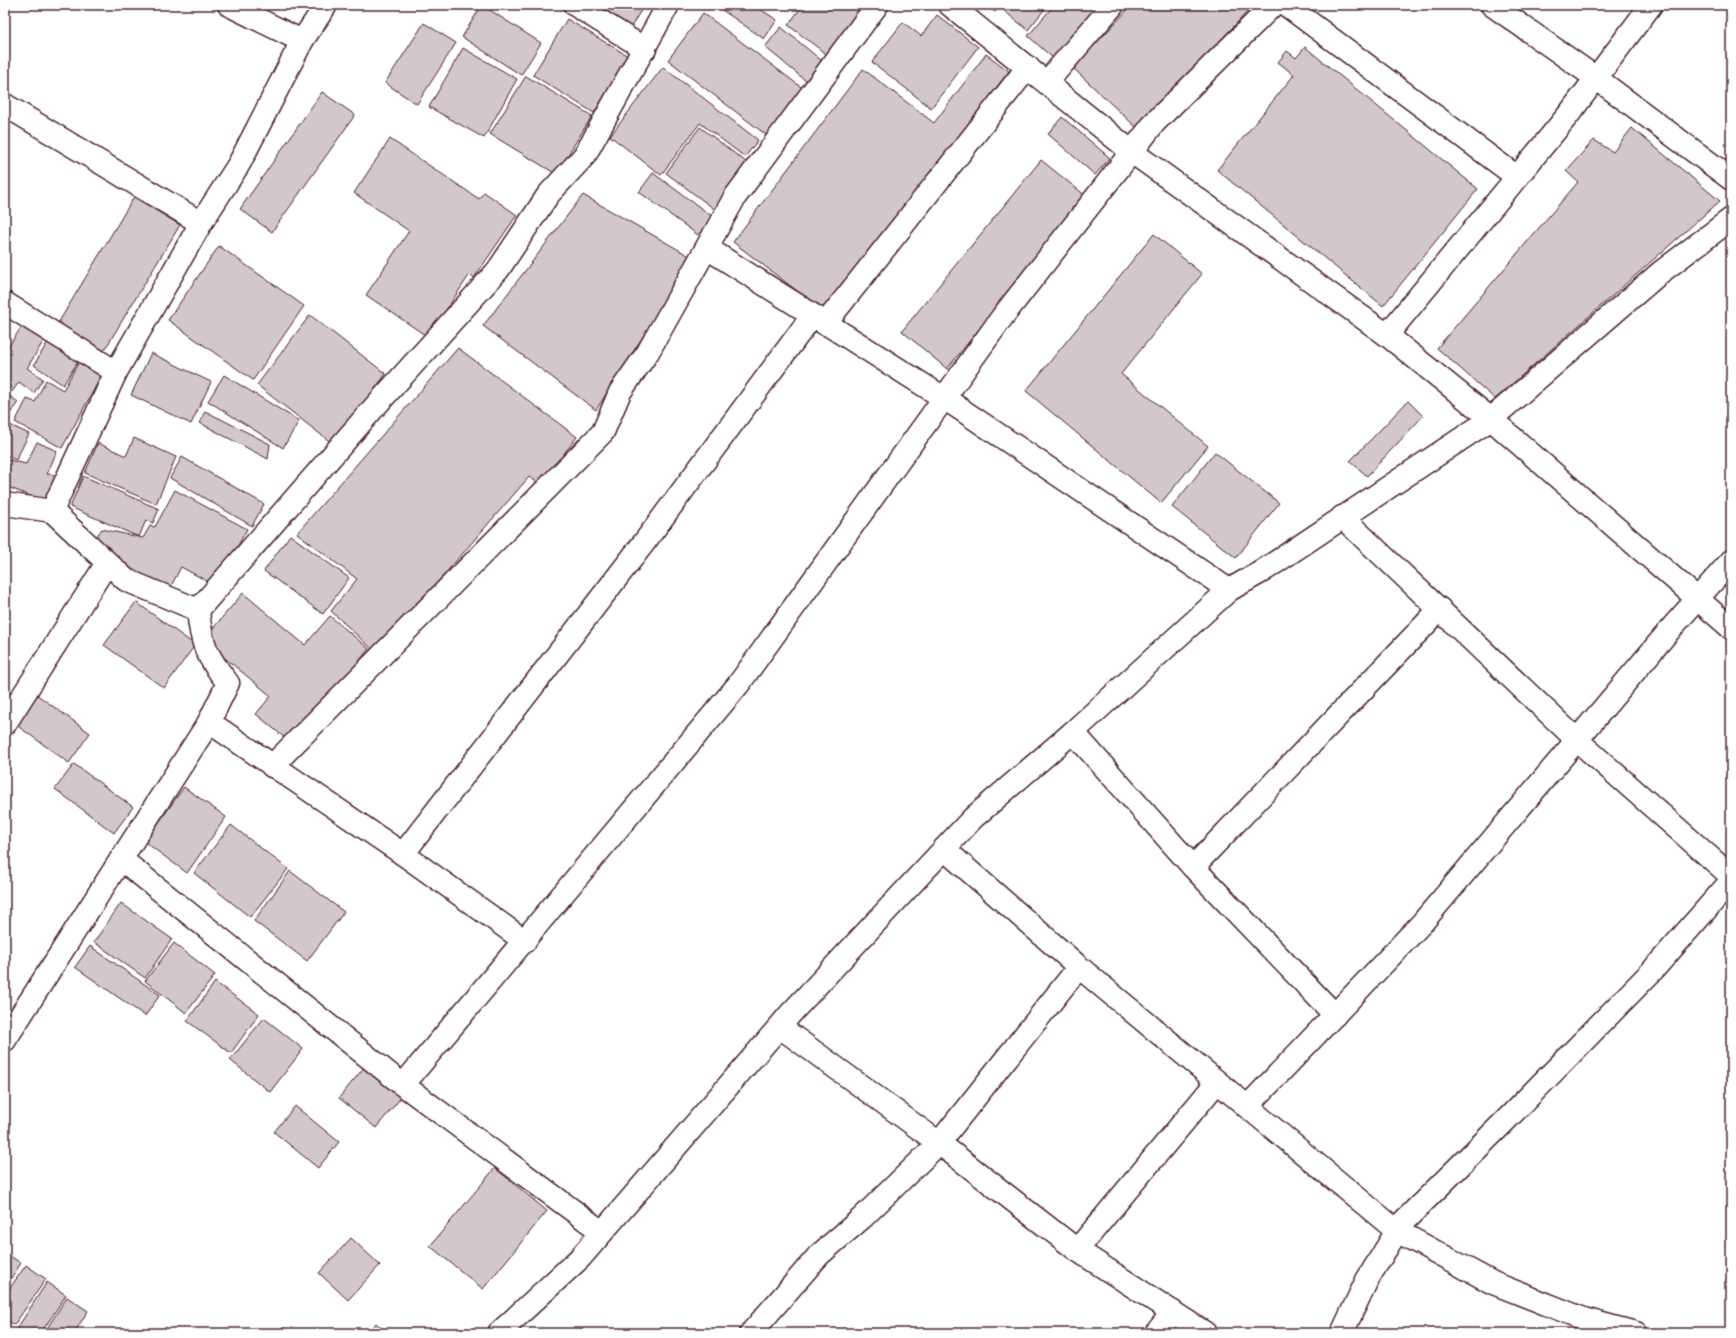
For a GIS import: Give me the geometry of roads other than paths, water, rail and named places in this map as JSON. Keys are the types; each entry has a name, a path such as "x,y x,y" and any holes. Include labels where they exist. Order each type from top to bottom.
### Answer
{"street":[{"path":"229,5 302,41"},
{"path":"52,511 116,372 201,223 238,164 302,41 326,5"},
{"path":"575,5 645,49"},
{"path":"5,1040 209,722 228,683 214,666 205,650 199,628 198,610 371,411 498,270 548,195 585,154 645,49 668,5"},
{"path":"272,766 603,432 620,392 648,352 735,197 877,5"},
{"path":"950,5 1132,152 1387,335 1492,419 1731,628"},
{"path":"1047,82 1113,5"},
{"path":"403,1085 738,685 1003,316 1155,122 1273,5"},
{"path":"1286,5 1517,177"},
{"path":"1492,5 1596,78 1731,179"},
{"path":"1387,335 1569,114 1651,5"},
{"path":"403,854 646,540 819,320 1028,67"},
{"path":"5,105 201,223"},
{"path":"499,1333 580,1258 780,1027 973,818 1073,732 1229,590 1261,572 1492,419 1661,272 1731,219"},
{"path":"707,248 944,398 1229,590"},
{"path":"5,304 116,372"},
{"path":"5,504 52,511 107,564 126,580 198,610"},
{"path":"1342,517 1577,740 1731,876"},
{"path":"1247,1107 1422,923 1731,561"},
{"path":"5,724 107,564"},
{"path":"1193,867 1440,609"},
{"path":"209,722 403,854 525,941"},
{"path":"1073,732 1193,867 1335,1015"},
{"path":"944,849 1079,967 1397,1231 1493,1283 1584,1318 1636,1333"},
{"path":"121,859 403,1085 602,1232"},
{"path":"1342,1333 1367,1280 1397,1231 1430,1194 1504,1122 1653,970 1731,881"},
{"path":"752,1333 803,1271 819,1255 862,1218 939,1144 1079,967"},
{"path":"780,1027 939,1144 1077,1250 1205,1333"},
{"path":"1077,1250 1217,1082"},
{"path":"1156,1333 1173,1312"}]}
